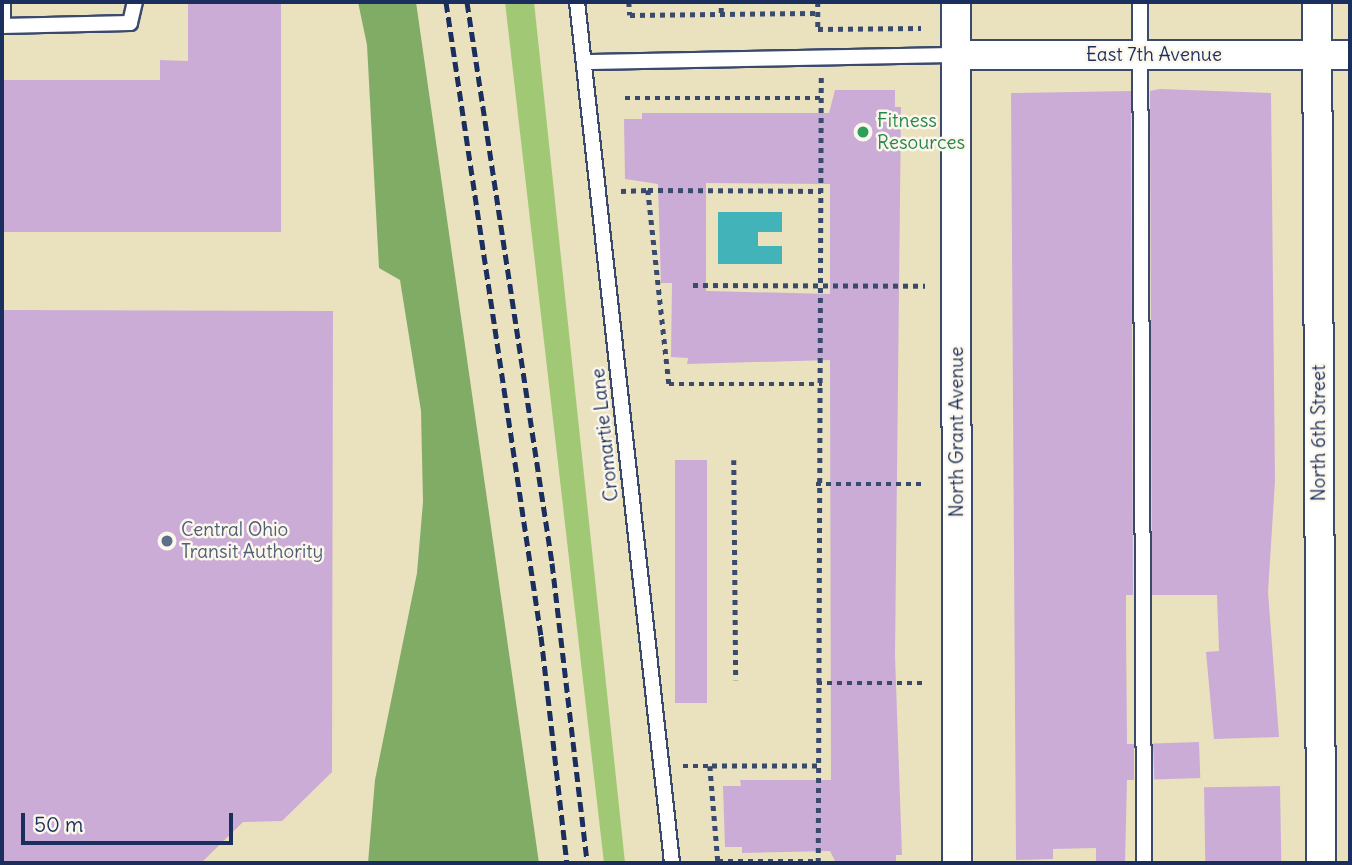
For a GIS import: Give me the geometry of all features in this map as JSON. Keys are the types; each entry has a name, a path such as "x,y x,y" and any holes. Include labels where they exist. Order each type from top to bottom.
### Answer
{"street":[{"name":"North Grant Avenue","path":"956,2 957,863"},
{"name":"North 6th Street","path":"1317,2 1321,863"},
{"name":"East 7th Avenue","path":"957,55 1350,55"}],"lane":[{"path":"3,2 2,26 130,23 135,2"},
{"name":"Cromartie Lane","path":"577,2 672,863"},
{"path":"1140,2 1144,863"},
{"path":"584,61 957,55"}],"path":[{"path":"629,2 630,15 818,13"},
{"path":"721,2 721,13"},
{"path":"818,2 818,29 921,28"},
{"path":"710,766 718,861 818,862 816,484 822,384 821,57"},
{"path":"625,98 821,98"},
{"path":"648,190 669,384 822,384"},
{"path":"621,191 821,191"},
{"path":"693,285 925,286"},
{"path":"734,460 736,680"},
{"path":"816,484 924,484"},
{"path":"817,683 924,683"},
{"path":"682,766 817,766"}],"green space":[{"path":"358,2 416,2 539,863 368,863 375,780 417,573 423,502 421,411 400,280 379,268 367,45"},
{"path":"505,2 534,2 625,863 604,863"}],"water":[{"path":"718,212 782,212 782,232 758,232 758,246 782,246 782,264 718,264"}],"building":[{"path":"188,2 281,2 281,232 2,232 2,80 160,80 160,60 188,61"},
{"path":"1160,89 1271,93 1275,481 1268,592 1279,737 1214,739 1206,652 1219,651 1217,595 1152,595 1150,91"},
{"path":"835,90 895,90 895,107 901,107 895,656 902,855 896,855 896,863 836,863 830,851 742,853 742,847 725,847 723,786 741,786 740,780 831,780 830,360 687,364 688,358 671,357 672,283 661,283 658,184 625,179 624,119 642,119 642,113 829,113","holes":["706,183 830,184 830,294 706,291"]},
{"path":"1131,91 1133,595 1126,595 1126,625 1127,744 1134,744 1134,780 1127,780 1125,863 1096,863 1096,848 1053,849 1053,859 1016,860 1011,93"},
{"name":"Central Ohio Transit Authority","path":"2,310 333,311 332,772 282,821 243,822 201,863 2,863"},
{"path":"675,460 707,460 707,703 675,703"},
{"path":"1199,742 1200,778 1154,780 1153,744"},
{"path":"1280,786 1281,863 1205,863 1204,787"}],"railway":[{"path":"446,2 541,636 567,863"},
{"path":"467,2 552,563 587,863"}],"place":[{"name":"Fitness Resources","path":"863,132"},
{"name":"Central Ohio Transit Authority","path":"167,541"}]}
